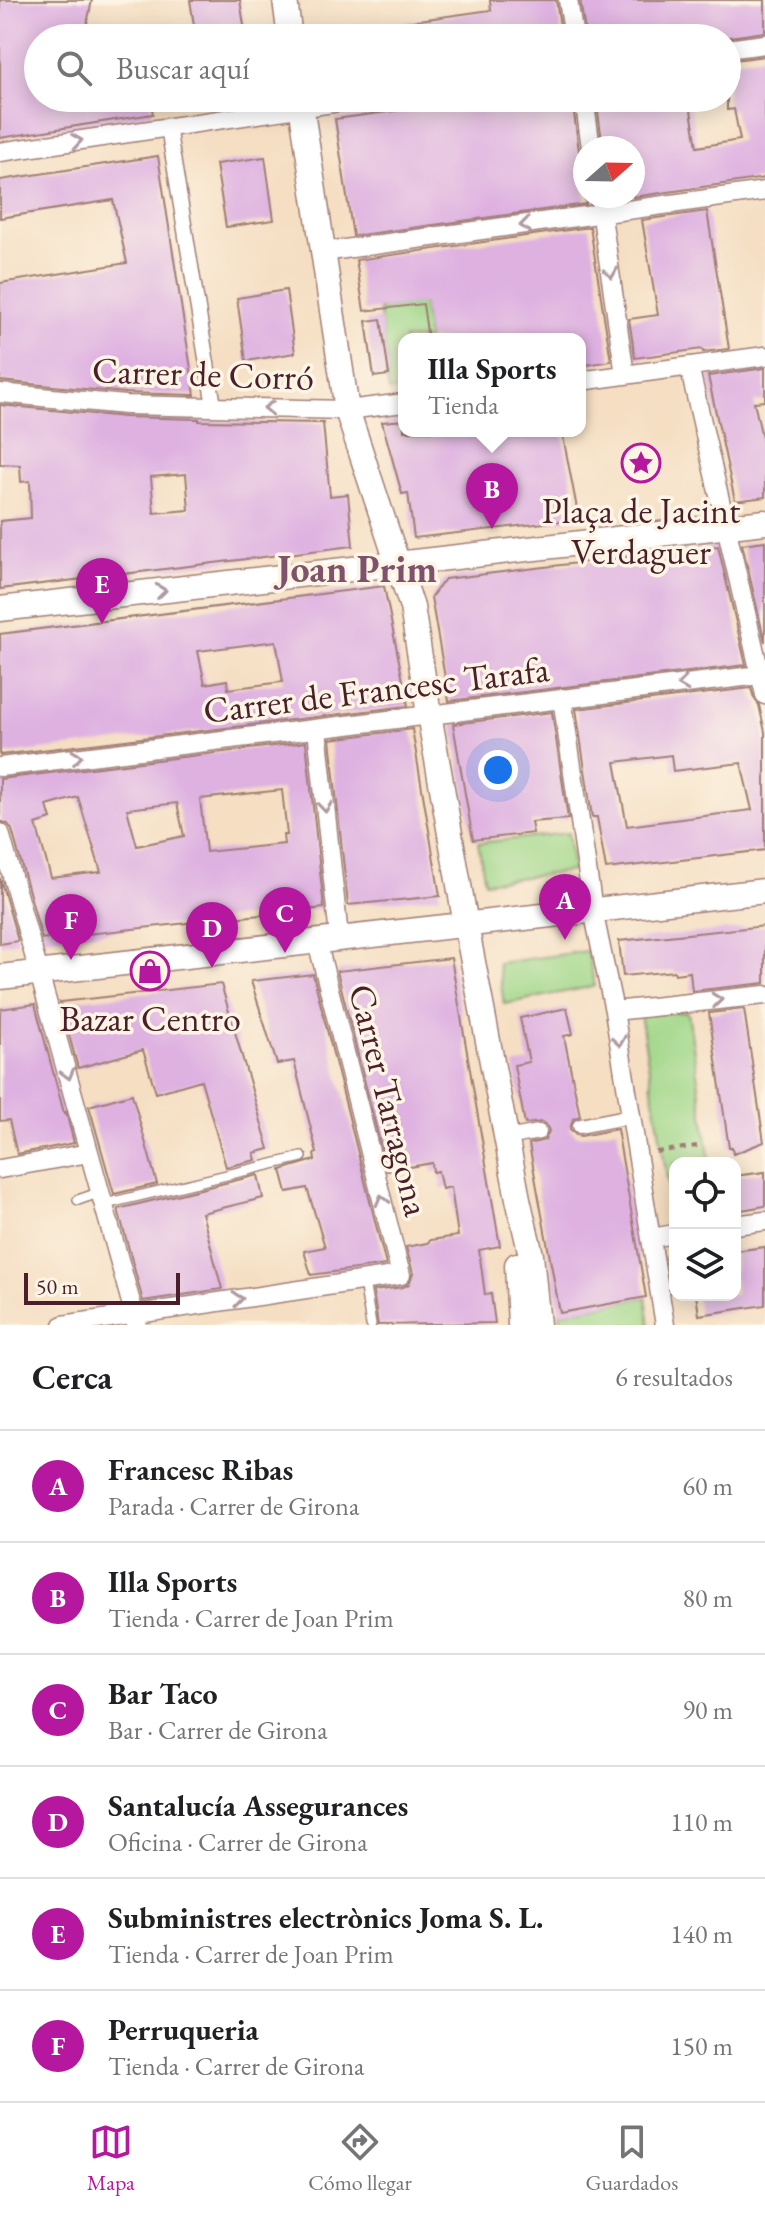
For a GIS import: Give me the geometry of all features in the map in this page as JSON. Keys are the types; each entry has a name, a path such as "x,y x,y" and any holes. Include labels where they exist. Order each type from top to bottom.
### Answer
{"street":[{"path":"285,0 288,24"},
{"path":"568,0 572,24"},
{"path":"741,47 765,44"},
{"path":"0,152 250,112"},
{"path":"301,112 347,410 412,607 466,925 531,1255 538,1325"},
{"path":"586,112 589,136"},
{"path":"168,127 214,406"},
{"path":"645,201 765,191"},
{"path":"323,252 582,208"},
{"path":"600,208 625,375"},
{"path":"586,380 765,356"},
{"path":"689,366 765,695"},
{"name":"Carrer de Corró","path":"0,393 125,405 347,410 398,404"},
{"path":"0,609 765,522"},
{"name":"Carrer de Francesc Tarafa","path":"0,767 760,675"},
{"path":"562,698 574,823 614,1011 665,1325"},
{"name":"Carrer Tarragona","path":"317,729 328,939 407,1274 364,1281"},
{"path":"0,833 135,1319"},
{"path":"0,977 765,891"},
{"path":"614,1011 765,995"},
{"path":"580,1126 631,1116"},
{"path":"507,1138 539,1132"},
{"path":"0,1169 89,1153"},
{"path":"518,1199 520,1325"},
{"path":"741,1224 765,1221"},
{"path":"651,1238 669,1235"},
{"path":"63,1325 135,1319 297,1284 364,1281"}],"lane":[{"path":"78,1200 103,1198 302,1157"},
{"path":"364,1281 371,1325"}],"path":[{"path":"638,1155 697,1146"}],"green space":[{"path":"423,303 427,333 398,333 398,390 389,391 379,309"},
{"path":"568,833 573,871 485,882 478,843"},
{"path":"587,951 595,986 504,1004 498,963"},
{"path":"688,1012 709,1157 669,1157 669,1190 640,1014"},
{"path":"646,1297 650,1325 562,1325 560,1313"}],"building":[{"path":"0,0 92,0 87,24 24,24 24,112 153,114 0,138"},
{"path":"190,0 240,0 244,24 194,24"},
{"path":"490,0 556,0 560,24 391,24 491,10"},
{"path":"580,0 765,0 765,32 741,35 741,24 584,24"},
{"path":"765,56 765,178 645,195 645,136 601,136 598,112 691,112 697,147 740,140 735,112 741,112 741,59"},
{"path":"387,112 574,112 577,136 573,136 573,206 353,236 335,119"},
{"path":"158,156 195,395 126,393 0,381 0,283 127,263 113,200 0,218 0,180"},
{"path":"265,157 274,220 226,227 216,164"},
{"path":"707,211 729,349 703,352 702,349 635,358 629,319 658,315 642,220"},
{"path":"590,227 611,361 586,365 586,333 427,333 423,304 364,311 356,260"},
{"path":"286,290 295,353 246,361 237,298"},
{"path":"381,319 389,375 374,377 366,321"},
{"path":"765,368 765,401 754,402 765,451 765,497 735,501 708,376"},
{"path":"0,405 125,417 323,423 330,496 348,494 353,546 0,589 0,521 31,518 30,481 21,482 20,465 0,464","holes":["186,474 189,510 154,513 151,477"]},
{"path":"398,421 398,437 563,437 579,519 414,538 408,493 402,494 382,422"},
{"path":"765,541 765,642 742,544"},
{"path":"718,546 746,665 449,701 431,597 445,579"},
{"path":"384,586 408,706 0,755 0,634","holes":["276,641 283,682 228,689 227,680 205,684 198,651"]},
{"path":"751,688 759,705 765,732 765,850 606,869 597,817 592,817 576,709","holes":["671,755 673,771 741,763 752,810 627,826 615,762"]},
{"path":"552,712 568,819 531,822 533,833 473,840 453,724"},
{"path":"412,729 440,896 348,905 330,739"},
{"path":"306,742 324,908 42,939 12,830 0,821 0,779","holes":["282,790 287,835 283,835 284,844 206,852 200,799","78,797 101,872 51,878 36,824 51,819 47,806","177,803 184,836 137,846 127,809"]},
{"path":"0,878 18,941 0,944"},
{"path":"765,926 765,983 692,991 690,972 623,976 619,941"},
{"path":"451,958 500,1246 479,1250 485,1295 491,1294 495,1323 378,1325 373,1291 409,1284 413,1273 406,1247 458,1236 451,1187 442,1189 438,1171 433,1172 432,1163 387,1171 337,971"},
{"path":"313,974 386,1265 311,1275 304,1251 325,1247 307,1188 287,1192 281,1170 315,1160 314,1154 317,1153 294,1061 277,1064 251,981"},
{"path":"221,984 269,1149 254,1153 256,1160 226,1167 201,1080 156,1093 143,1050 78,1068 60,1002"},
{"path":"35,1004 74,1143 17,1154 9,1120 0,1121 0,1009"},
{"path":"567,1008 573,1034 564,1036 580,1116 573,1119 570,1129 581,1136 617,1129 646,1297 560,1313 529,1144 545,1140 549,1131 542,1122 525,1124 514,1065 529,1062 520,1018"},
{"path":"744,1009 764,1142 733,1154 732,1148 729,1148 709,1013"},
{"path":"132,1094 157,1184 114,1194 89,1106"},
{"path":"765,1172 765,1206 741,1210 741,1175"},
{"path":"258,1175 263,1198 202,1213 222,1289 143,1301 118,1209"},
{"path":"765,1247 765,1305 699,1315 697,1301 741,1301 741,1250"}],"place":[{"name":"Plaça de Jacint Verdaguer","path":"641,463"},
{"name":"Illa Sports","path":"492,529"},
{"name":"Subministres electrònics Joma S. L.","path":"102,624"},
{"name":"Francesc Ribas","path":"565,940"},
{"name":"Bar Taco","path":"285,953"},
{"name":"Perruqueria","path":"71,960"},
{"name":"Santalucía Assegurances","path":"212,968"},
{"name":"Bazar Centro","path":"150,971"}],"district":[{"name":"Joan Prim","path":"357,569"}]}
